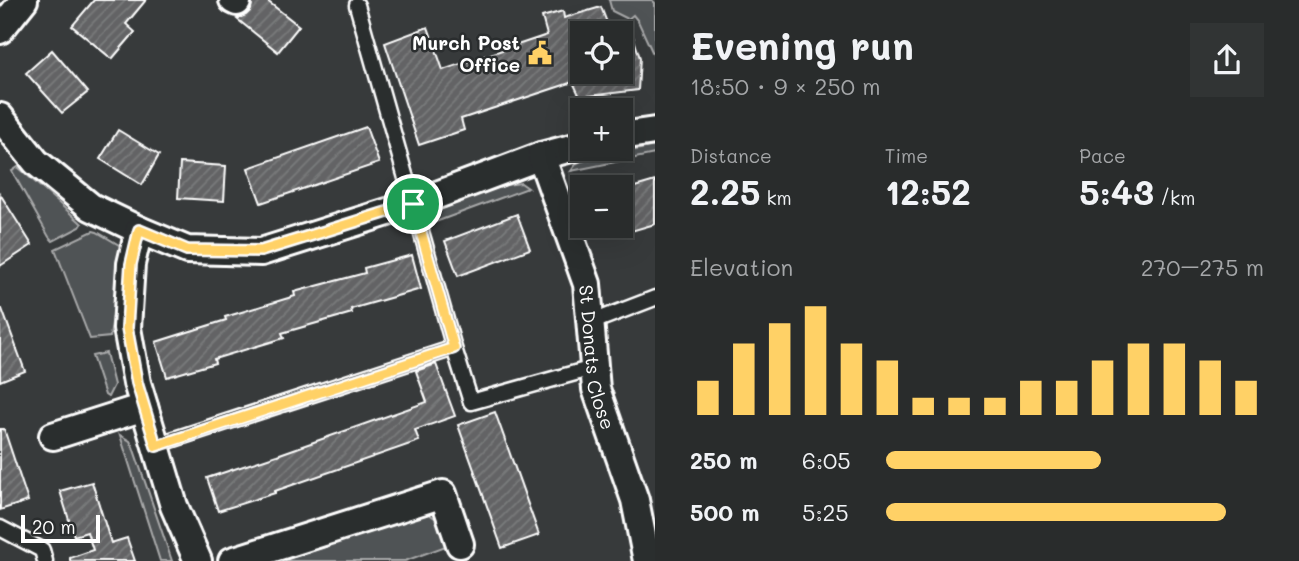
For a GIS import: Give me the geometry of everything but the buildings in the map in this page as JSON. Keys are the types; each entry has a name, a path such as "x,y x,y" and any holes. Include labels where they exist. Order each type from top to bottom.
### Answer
{"street":[{"path":"0,30 24,0"},
{"path":"0,117 36,162 91,207 187,250 261,251 413,204 541,156 570,148"},
{"path":"633,134 655,131"},
{"name":"St Donats Close","path":"541,156 587,284 596,389 635,500 647,561"},
{"path":"139,230 131,264 127,328 137,383 174,506 198,561"},
{"path":"53,436 144,407"},
{"path":"232,561 443,494 460,544"}],"lane":[{"path":"357,5 471,402 593,368"},
{"path":"590,323 655,298"},
{"path":"156,446 454,348"},
{"path":"0,528 42,550 46,561"}],"shaded area":[{"path":"609,0 652,0 655,3 655,58 638,21 633,15 628,19 612,11"},
{"path":"655,146 655,154 633,158 633,150"},
{"path":"581,161 620,161 571,171"},
{"path":"18,167 79,221 82,224 80,227 53,241 12,171"},
{"path":"521,183 528,188 430,224 428,220 435,209 497,186"},
{"path":"93,231 119,245 122,250 123,271 110,337 90,339 55,249"},
{"path":"106,353 114,385 108,397 92,356"},
{"path":"120,435 130,441 133,447 172,561 160,561"},
{"path":"417,514 429,514 439,521 446,546 405,561 279,561 307,553"}],"place":[{"name":"Murch Post Office","path":"540,53"}],"route":[{"path":"413,204 454,348 156,446 137,383 127,328 131,264 139,230 187,250 261,251 413,204"}]}
